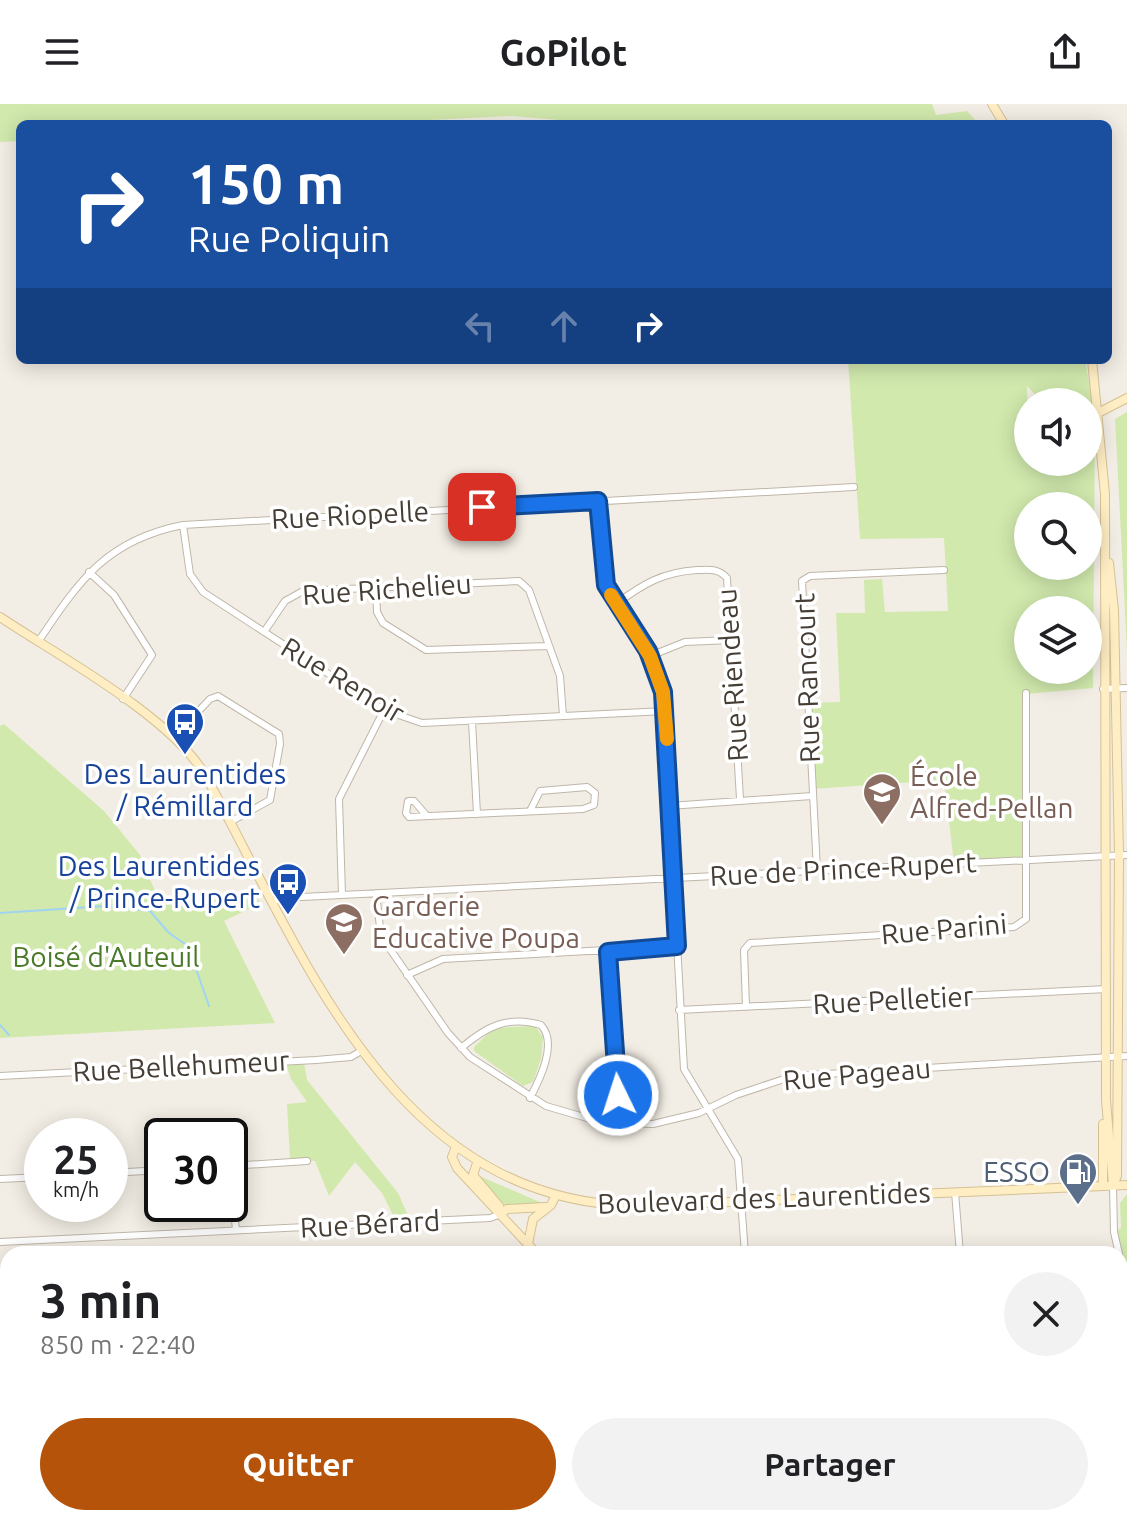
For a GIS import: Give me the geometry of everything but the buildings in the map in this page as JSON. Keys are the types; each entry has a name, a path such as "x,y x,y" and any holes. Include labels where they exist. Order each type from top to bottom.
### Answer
{"street":[{"path":"1093,364 1096,388"},
{"path":"1102,411 1127,398"},
{"path":"1102,456 1114,610 1123,855 1117,1176 1108,1186"},
{"name":"Rue Riopelle","path":"38,642 89,572 123,545 156,531 183,525 854,487"},
{"path":"598,501 603,571 616,604 650,656 665,711 684,1069 706,1110 737,1155 745,1246"},
{"path":"1105,522 1106,1100 1108,1186 1117,1246"},
{"name":"Rue Renoir","path":"183,525 190,574 197,586 384,710 414,722 665,711"},
{"name":"Rue Rancourt","path":"817,870 802,581 810,576 944,570"},
{"name":"Rue Riendeau","path":"616,604 661,575 721,571 729,586 740,799"},
{"path":"89,572 114,595 152,655 123,699"},
{"name":"Rue Richelieu","path":"264,632 285,601 296,593 513,580 526,586 549,646"},
{"path":"376,588 377,612 383,623 426,650 549,646 562,682 563,716"},
{"name":"Boulevard des Laurentides","path":"0,617 175,736 200,767 314,980 361,1051 456,1147 477,1163 522,1186 555,1197 631,1206 1127,1185"},
{"path":"650,656 685,642 731,640"},
{"path":"1103,689 1127,688"},
{"name":"Rue Parini","path":"746,1007 744,950 750,943 1014,927 1026,919 1026,693"},
{"path":"175,736 210,699 218,696 279,734 270,800 230,822"},
{"path":"342,895 339,799 346,779 384,710"},
{"path":"472,721 477,814"},
{"path":"426,815 477,814 530,811 591,807 595,793 587,787 540,791 530,811"},
{"path":"669,806 812,796"},
{"name":"Rue de Prince-Rupert","path":"272,902 282,898 1123,855"},
{"name":"Rue Pageau","path":"376,893 381,936 461,1048 530,1098 576,1117 619,1124 653,1124 706,1110 768,1082 793,1076 1127,1056"},
{"path":"407,975 443,959 677,946"},
{"path":"608,952 619,1124"},
{"name":"Rue Pelletier","path":"679,1010 1107,989"},
{"path":"461,1048 486,1027 502,1023 541,1025 547,1033 546,1054 541,1078 530,1098"},
{"name":"Rue Bellehumeur","path":"0,1076 316,1060 351,1057 361,1051"},
{"path":"456,1147 452,1157 455,1166 528,1244"},
{"path":"248,1167 307,1161"},
{"path":"477,1163 473,1175 499,1206 501,1214"},
{"path":"0,1179 24,1178"},
{"path":"955,1192 959,1246"},
{"path":"528,1244 531,1222 545,1206 551,1205 555,1197"},
{"name":"Rue Bérard","path":"0,1242 490,1218 507,1209 545,1206"},
{"path":"235,1222 236,1230"}],"green space":[{"path":"0,104 932,104 936,115 967,111 975,120 559,120 512,116 430,120 16,120 16,141 0,142"},
{"path":"848,364 1086,364 1090,388 1014,388 1014,476 1095,476 1094,492 1014,492 1014,580 1094,580 1094,596 1014,596 1014,684 1093,684 1093,688 1026,694 1026,860 954,863 944,780 812,789 809,703 840,702 836,613 865,613 864,580 882,579 885,612 948,611 944,538 860,539"},
{"path":"1127,412 1127,650 1115,419"},
{"name":"Boisé d'Auteuil","path":"4,724 104,811 140,855 160,903 254,894 261,903 224,921 275,1023 0,1038 0,726"},
{"path":"535,1026 543,1037 541,1059 533,1082 523,1086 474,1051 474,1047 494,1028"},
{"path":"304,1063 307,1080 398,1193 410,1220 396,1221 382,1193 355,1162 329,1196 315,1161 290,1160 287,1104 307,1102 291,1079 286,1064"},
{"path":"477,1175 542,1203 506,1206"},
{"path":"1127,1194 1127,1246 1118,1246 1114,1232 1121,1228 1120,1203"}],"waterway":[{"path":"0,913 106,906 150,911 169,933 188,946 209,1006"},
{"path":"0,1025 9,1035"}],"slow traffic":[{"path":"611,595 650,656 663,692 667,739"}],"place":[{"name":"Des Laurentides / Rémillard","path":"185,756"},
{"name":"École Alfred-Pellan","path":"882,826"},
{"name":"Des Laurentides / Prince-Rupert","path":"288,916"},
{"name":"Garderie Educative Poupa","path":"344,956"},
{"name":"ESSO","path":"1078,1206"}],"route":[{"path":"482,507 598,501 606,585 648,651 663,692 677,946 608,952 618,1095"}]}
